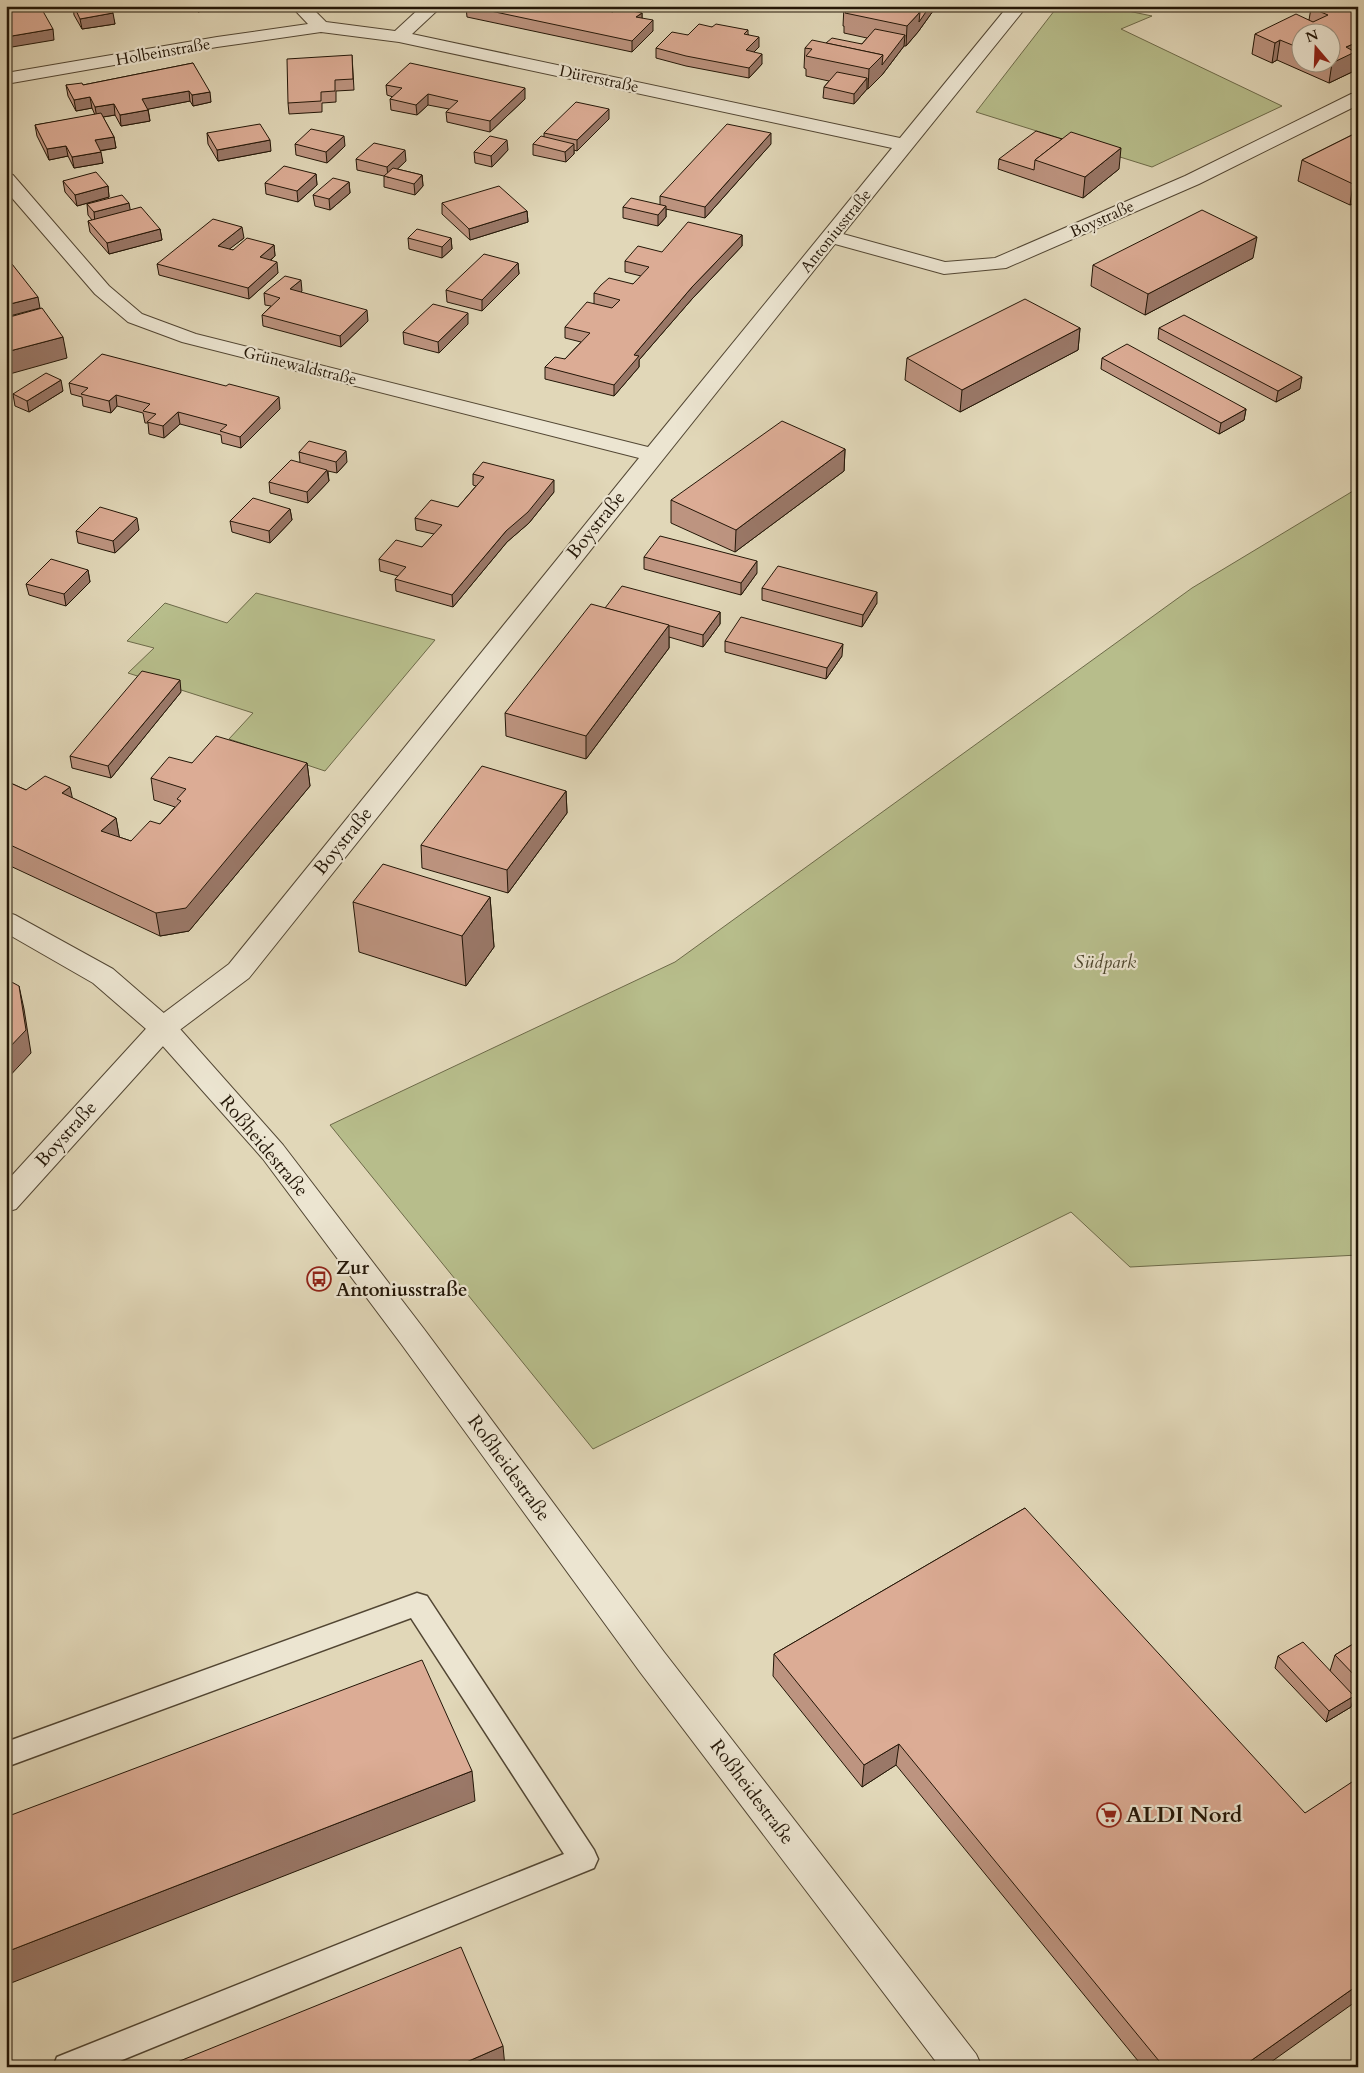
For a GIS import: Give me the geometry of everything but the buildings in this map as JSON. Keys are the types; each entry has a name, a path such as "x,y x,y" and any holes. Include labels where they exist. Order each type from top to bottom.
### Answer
{"street":[{"path":"300,6 321,27"},
{"path":"399,37 433,6"},
{"name":"Antoniusstraße","path":"652,455 832,237 1018,6"},
{"name":"Dürerstraße","path":"321,27 399,37 905,145"},
{"name":"Holbeinstraße","path":"6,79 217,42 321,27"},
{"name":"Boystraße","path":"832,237 944,268 999,264 1192,180 1358,98"},
{"name":"Grünewaldstraße","path":"6,179 102,290 135,318 189,338 652,455"},
{"name":"Boystraße","path":"6,1201 163,1028 239,971 652,455"},
{"name":"Roßheidestraße","path":"6,921 103,976 163,1028 273,1152 413,1337 652,1662 962,2067"}],"lane":[{"path":"6,1755 417,1604 584,1859 68,2067"}],"green space":[{"path":"1058,6 1104,6 1152,16 1121,29 1282,106 1152,167 976,112"},
{"name":"Südpark","path":"1358,488 1358,1255 1130,1267 1071,1212 593,1449 330,1125 675,962 1192,588"},
{"path":"256,593 435,640 325,771 229,739 253,713 128,673 154,648 127,641 165,603 227,623"}],"place":[{"name":"Zur Antoniusstraße","path":"319,1279"},
{"name":"ALDI Nord","path":"1109,1815"}]}
